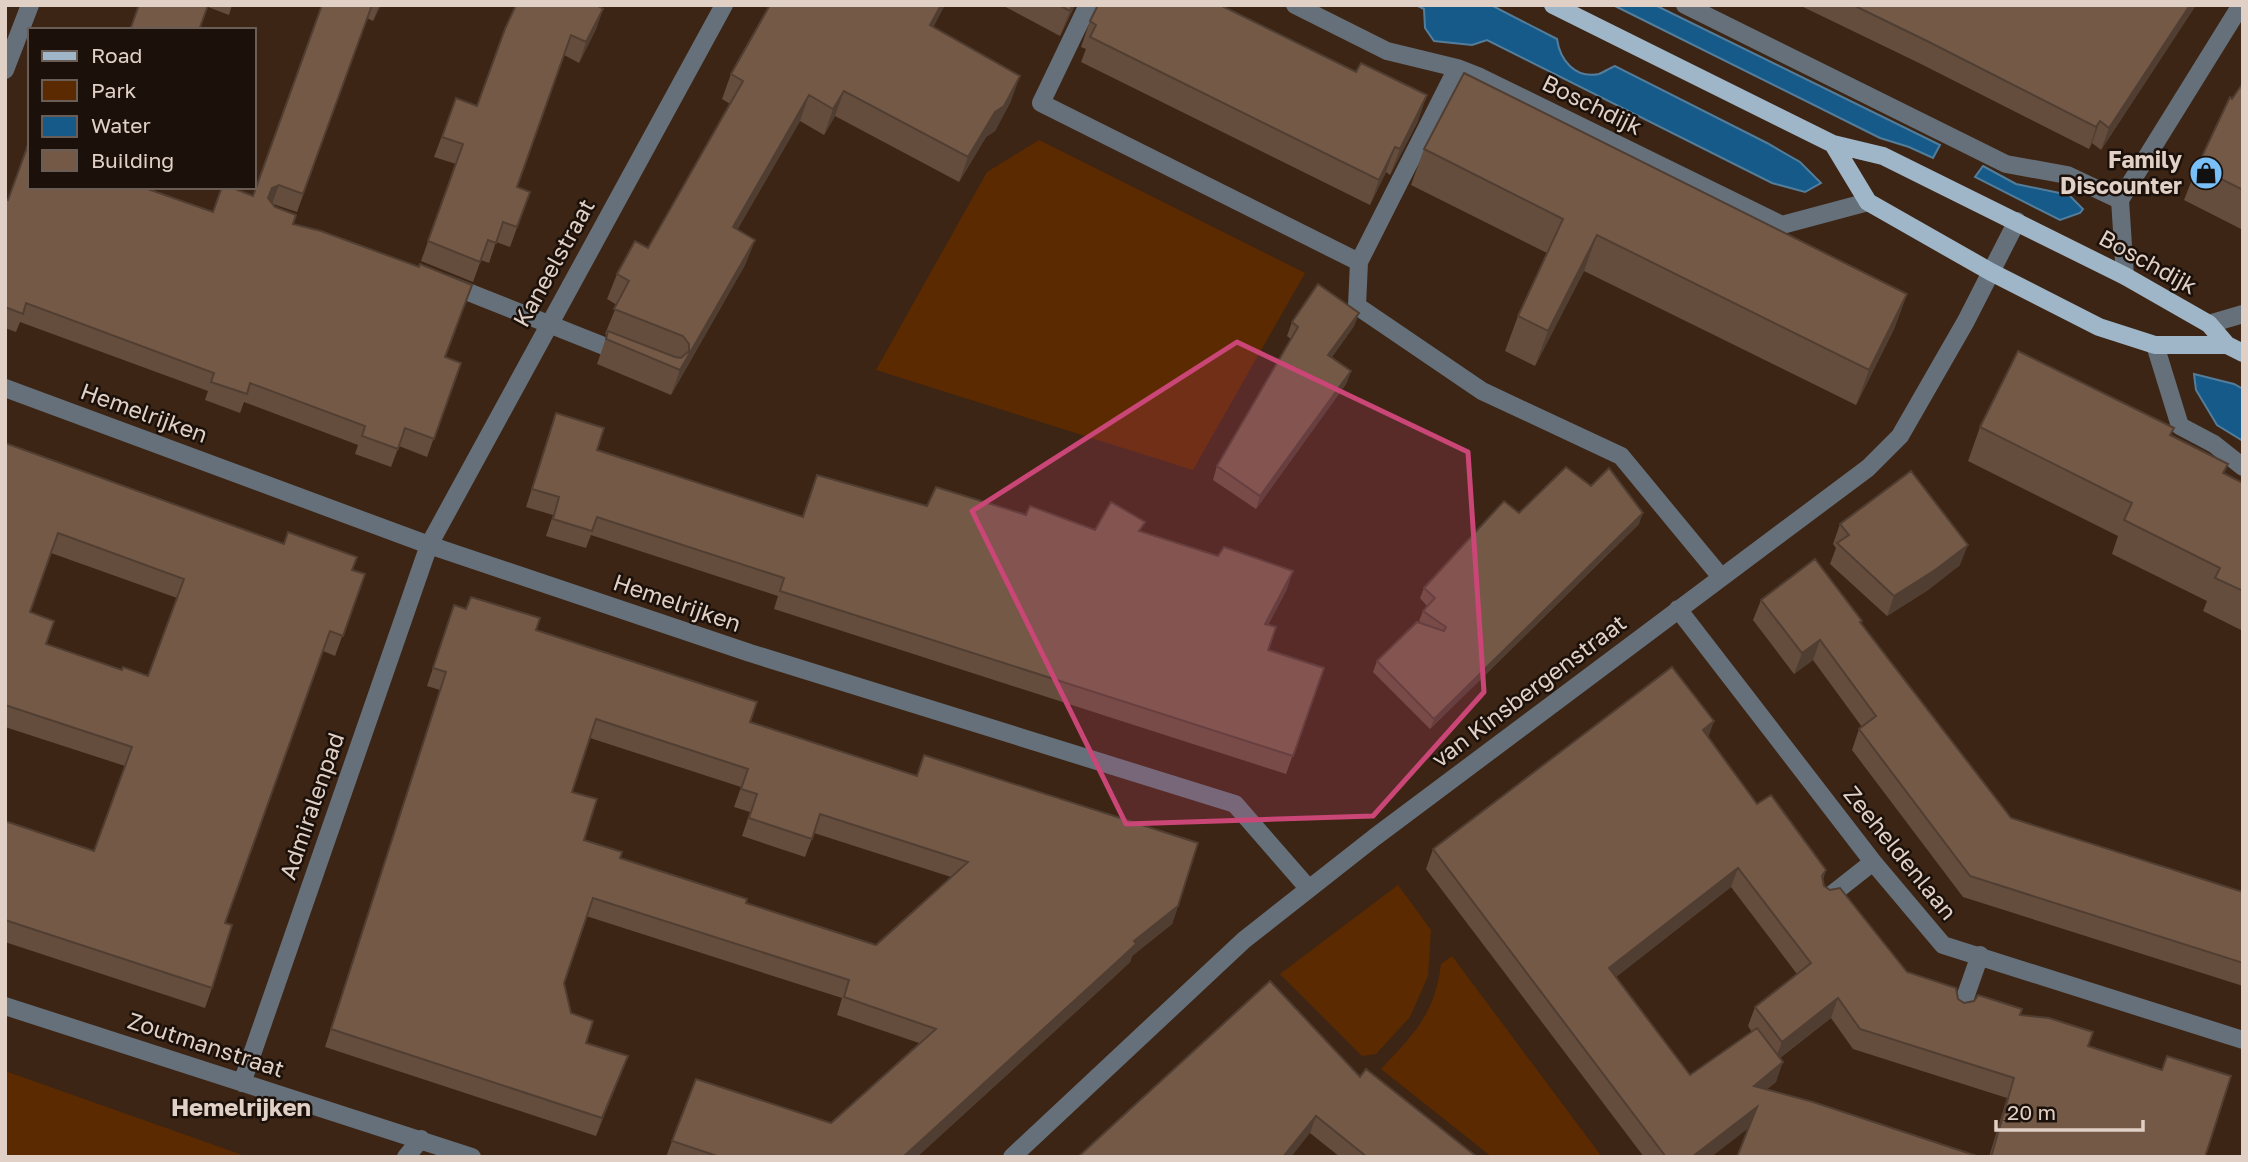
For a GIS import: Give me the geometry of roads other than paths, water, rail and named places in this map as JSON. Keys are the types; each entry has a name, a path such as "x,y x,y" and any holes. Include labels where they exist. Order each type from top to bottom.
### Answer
{"main road":[{"name":"Boschdijk","path":"1553,5 1833,144 1883,156 2017,222 2124,276 2209,324 2235,349"},
{"name":"Boschdijk","path":"1833,144 1868,202 1991,272 2099,327 2155,345 2235,349"}],"street":[{"path":"5,70 30,5"},
{"name":"Kaneelstraat","path":"429,545 724,5"},
{"path":"1088,5 1041,103 1359,262"},
{"name":"Boschdijk","path":"1295,5 1387,51 1457,68 1480,77 1782,225 1868,202"},
{"name":"Boschdijk","path":"1685,5 2006,164 2067,175 2120,200"},
{"path":"2124,276 2120,200 2240,13"},
{"path":"1457,68 1359,262 1357,306 1482,391 1621,456 1721,577"},
{"name":"van Kinsbergenstraat","path":"1018,1155 1244,940 1678,609 1868,468 1900,436 2017,222"},
{"path":"436,279 645,362"},
{"name":"Boschdijk","path":"2209,324 2243,314"},
{"path":"2155,345 2180,426 2214,444 2243,467"},
{"name":"Hemelrijken","path":"5,388 429,545 750,653 1235,804 1309,889"},
{"name":"Admiralenpad","path":"242,1083 429,545"},
{"name":"Zeeheldenlaan","path":"1678,609 1873,862 1943,945 2243,1040"},
{"path":"1826,899 1873,862"},
{"path":"1960,1012 1980,955"},
{"name":"Zoutmanstraat","path":"5,1006 472,1157"},
{"path":"406,1157 421,1139"}],"water":[{"path":"1416,5 1491,5 1557,39 1565,61 1576,71 1590,75 1599,74 1615,66 1767,143 1800,162 1821,183 1805,192 1772,183 1487,40 1472,45 1434,41 1425,28 1424,9"},
{"path":"1613,5 1655,5 1940,145 1933,158 1880,138"},
{"path":"1983,166 2016,184 2069,195 2083,209 2080,213 2060,220 1975,177"},
{"path":"2194,374 2234,384 2243,389 2243,441 2217,425 2196,390"}],"place":[{"name":"Family Discounter","path":"2206,173"}],"district":[{"name":"Hemelrijken","path":"241,1108"}]}
